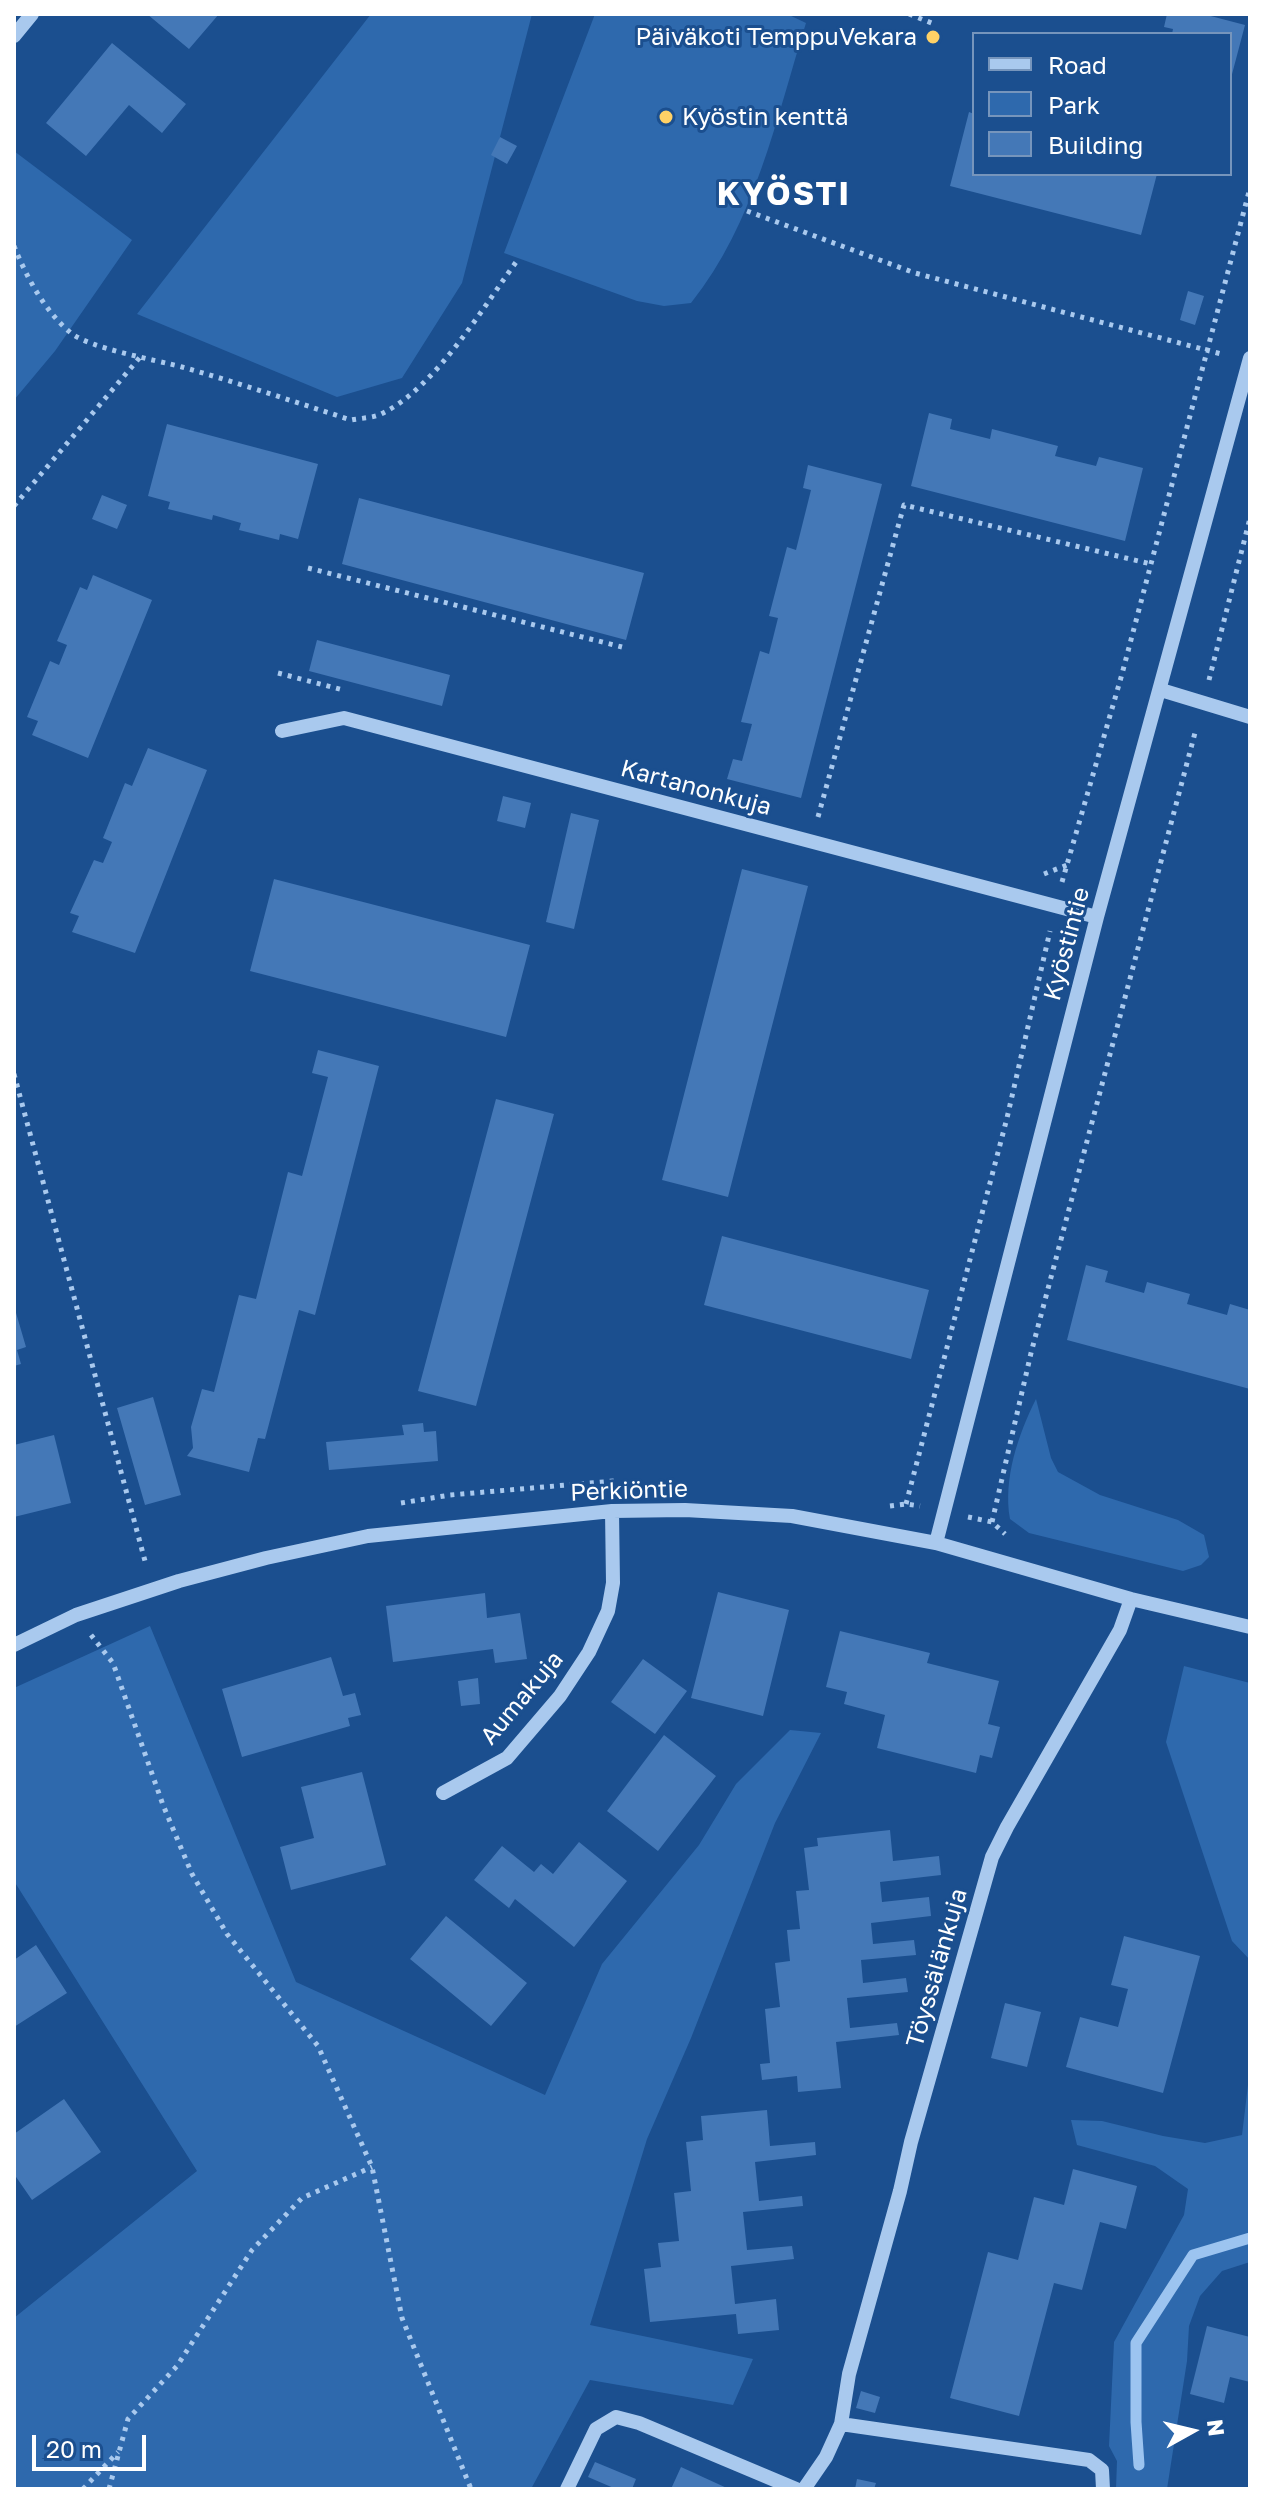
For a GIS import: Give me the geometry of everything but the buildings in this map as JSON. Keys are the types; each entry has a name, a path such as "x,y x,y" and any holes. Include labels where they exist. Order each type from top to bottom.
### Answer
{"street":[{"path":"14,36 32,14"},
{"name":"Kyöstintie","path":"936,1543 1097,917 1250,360"},
{"path":"1161,690 1250,717"},
{"name":"Kartanonkuja","path":"282,731 344,718 1097,917"},
{"name":"Perkiöntie","path":"14,1645 76,1615 179,1581 266,1558 368,1536 612,1511 685,1510 792,1516 936,1543 1131,1599 1250,1627"},
{"name":"Aumakuja","path":"443,1793 507,1758 560,1696 589,1652 608,1611 613,1583 612,1511"},
{"name":"Töyssälänkuja","path":"804,2489 826,2457 841,2424 849,2374 992,1857 1120,1630 1131,1599"},
{"path":"567,2489 596,2429 616,2417 639,2423 796,2489"},
{"path":"841,2424 1089,2460 1102,2470 1103,2489"}],"path":[{"path":"909,14 934,24"},
{"path":"906,1504 1007,1118 1056,905 1151,564 1250,188"},
{"path":"747,211 915,273 1250,360"},
{"path":"14,246 21,264 47,307 72,335 351,420 379,415 409,397 441,364 519,258"},
{"path":"14,506 141,356"},
{"path":"818,818 904,505 1151,564"},
{"path":"992,1522 1031,1353 1250,518"},
{"path":"308,568 622,647"},
{"path":"14,1074 145,1561"},
{"path":"76,1615 113,1663 163,1805 192,1874 227,1934 318,2046 372,2167 402,2318 471,2489"},
{"path":"109,2489 128,2419 177,2366 252,2250 302,2198 372,2167"},
{"path":"83,2489 120,2449"}],"green space":[{"path":"371,14 532,14 462,283 402,378 337,397 137,314"},
{"name":"Kyöstin kenttä","path":"595,14 787,14 806,23 748,205 713,272 691,303 664,306 637,301 504,253"},
{"path":"14,151 132,240 55,351 14,400"},
{"path":"1036,1399 1051,1458 1058,1472 1100,1495 1178,1520 1204,1535 1209,1557 1201,1565 1183,1571 1029,1533 1010,1519 1010,1473 1023,1427"},
{"path":"150,1626 296,1982 545,2095 602,1964 699,1845 736,1784 790,1730 821,1733 775,1823 691,2038 647,2139 590,2325 753,2359 733,2405 590,2380 531,2489 14,2489 14,2318 197,2171 14,1881 14,1688"},
{"path":"1184,1666 1250,1683 1250,1960 1232,1941 1166,1742"},
{"path":"1250,2068 1250,2262 1222,2271 1200,2296 1189,2326 1187,2361 1167,2489 1116,2489 1117,2461 1109,2446 1114,2342 1184,2215 1188,2189 1155,2166 1077,2145 1071,2120 1102,2121 1205,2143 1242,2135"}],"waterway":[{"path":"1139,2465 1136,2343 1193,2255 1250,2238"}],"place":[{"name":"Päiväkoti TemppuVekara","path":"933,37"},
{"name":"Kyöstin kenttä","path":"666,117"}],"district":[{"name":"KYÖSTI","path":"784,195"}]}
